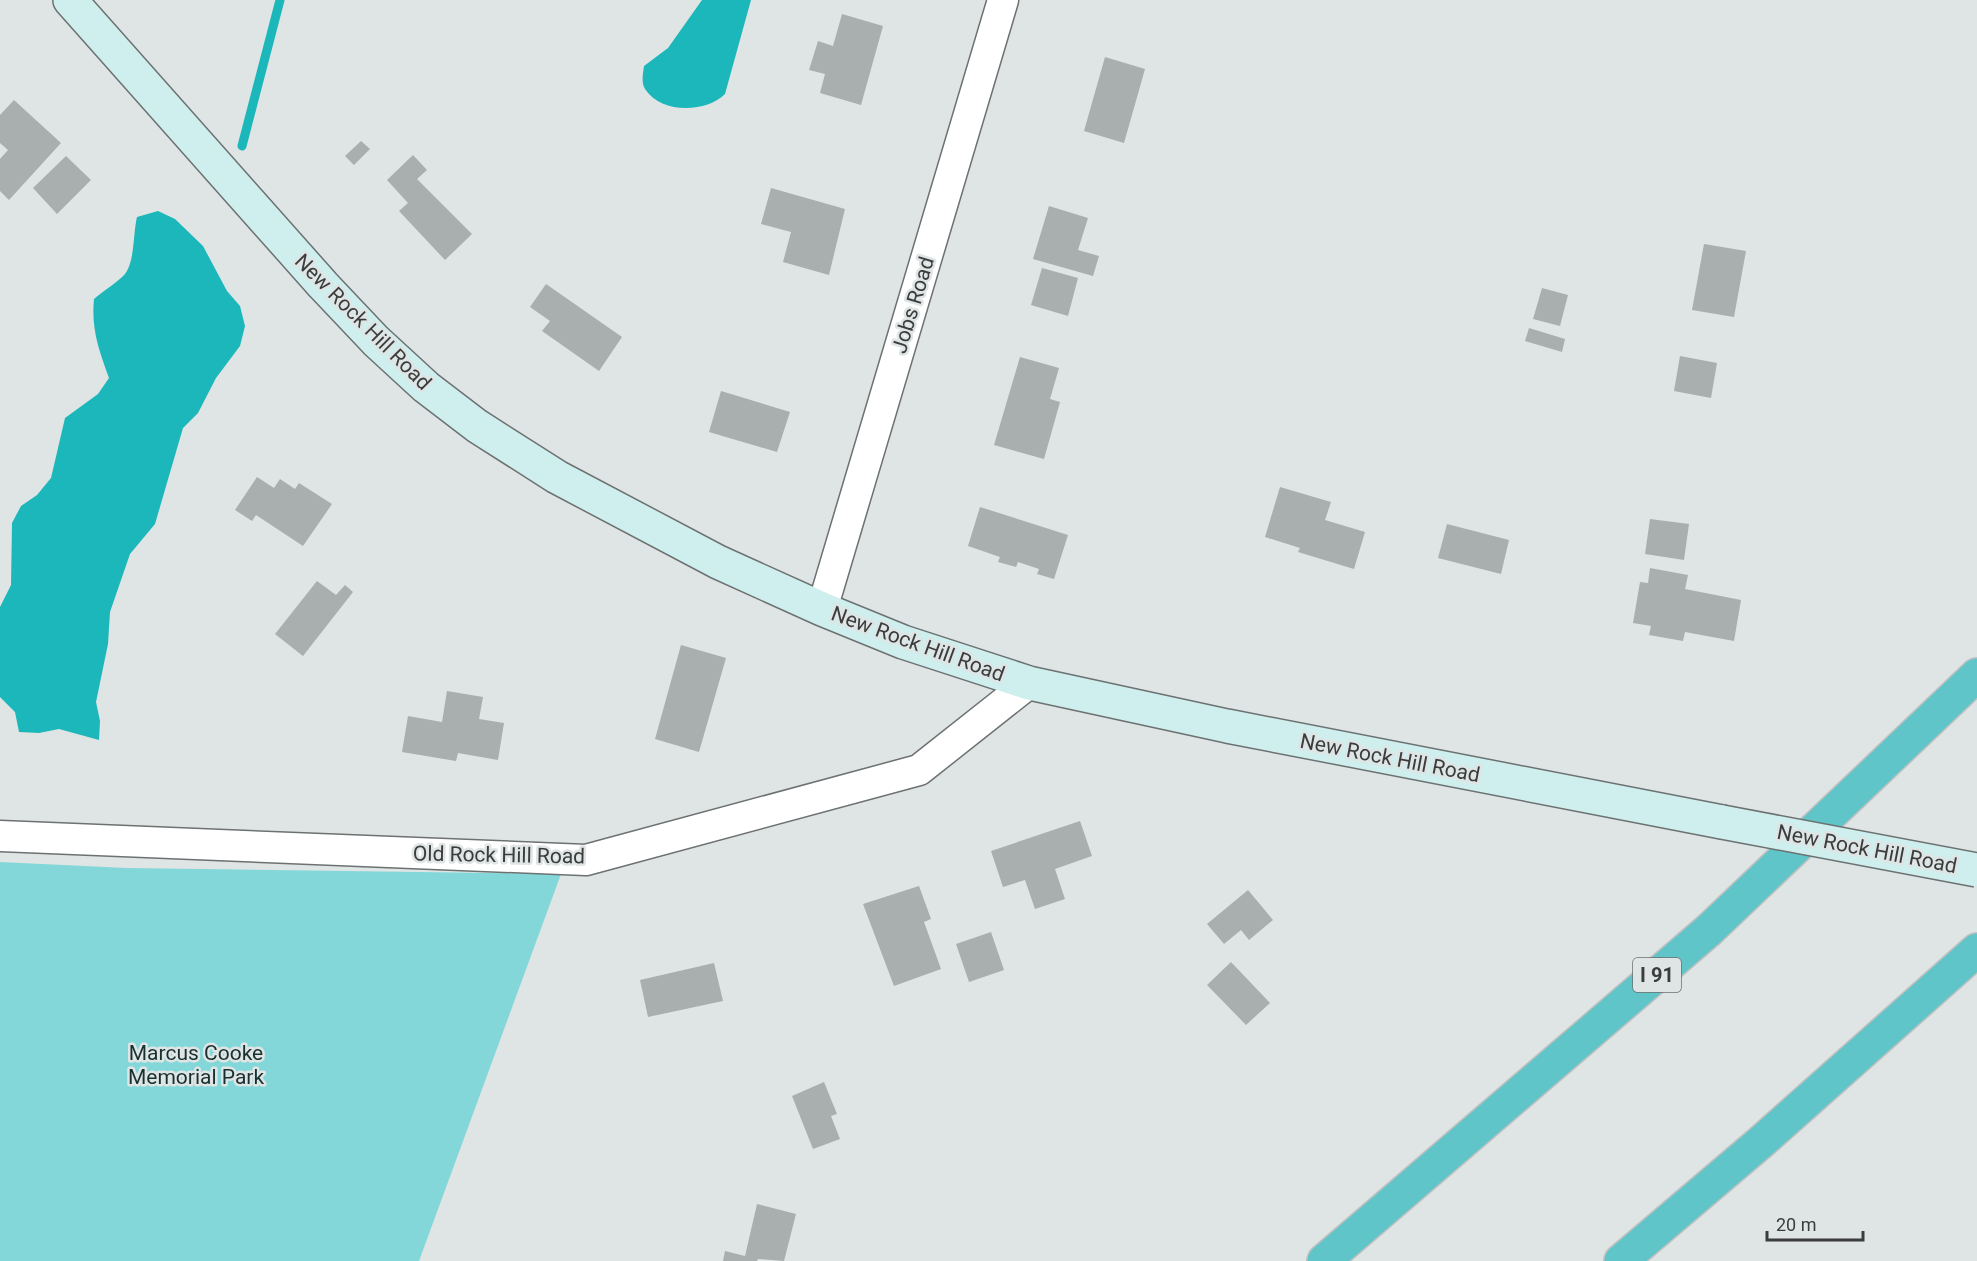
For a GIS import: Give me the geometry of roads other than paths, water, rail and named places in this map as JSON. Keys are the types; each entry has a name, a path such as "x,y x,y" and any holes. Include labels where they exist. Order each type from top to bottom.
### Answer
{"highway":[{"name":"I 91","path":"1324,1261 1709,930 1977,675"},
{"path":"1621,1261 1779,1127 1977,950"}],"main road":[{"name":"New Rock Hill Road","path":"70,0 323,285 376,341 426,387 477,426 557,477 718,562 822,609 903,642 1029,683 1238,728 1977,870"}],"street":[{"name":"Jobs Road","path":"822,609 1003,0"},
{"name":"Old Rock Hill Road","path":"0,836 586,860 919,770 1029,683"}],"waterway":[{"path":"242,146 280,0"}],"park label":[{"name":"Marcus Cooke Memorial Park","path":"196,1065"}]}
